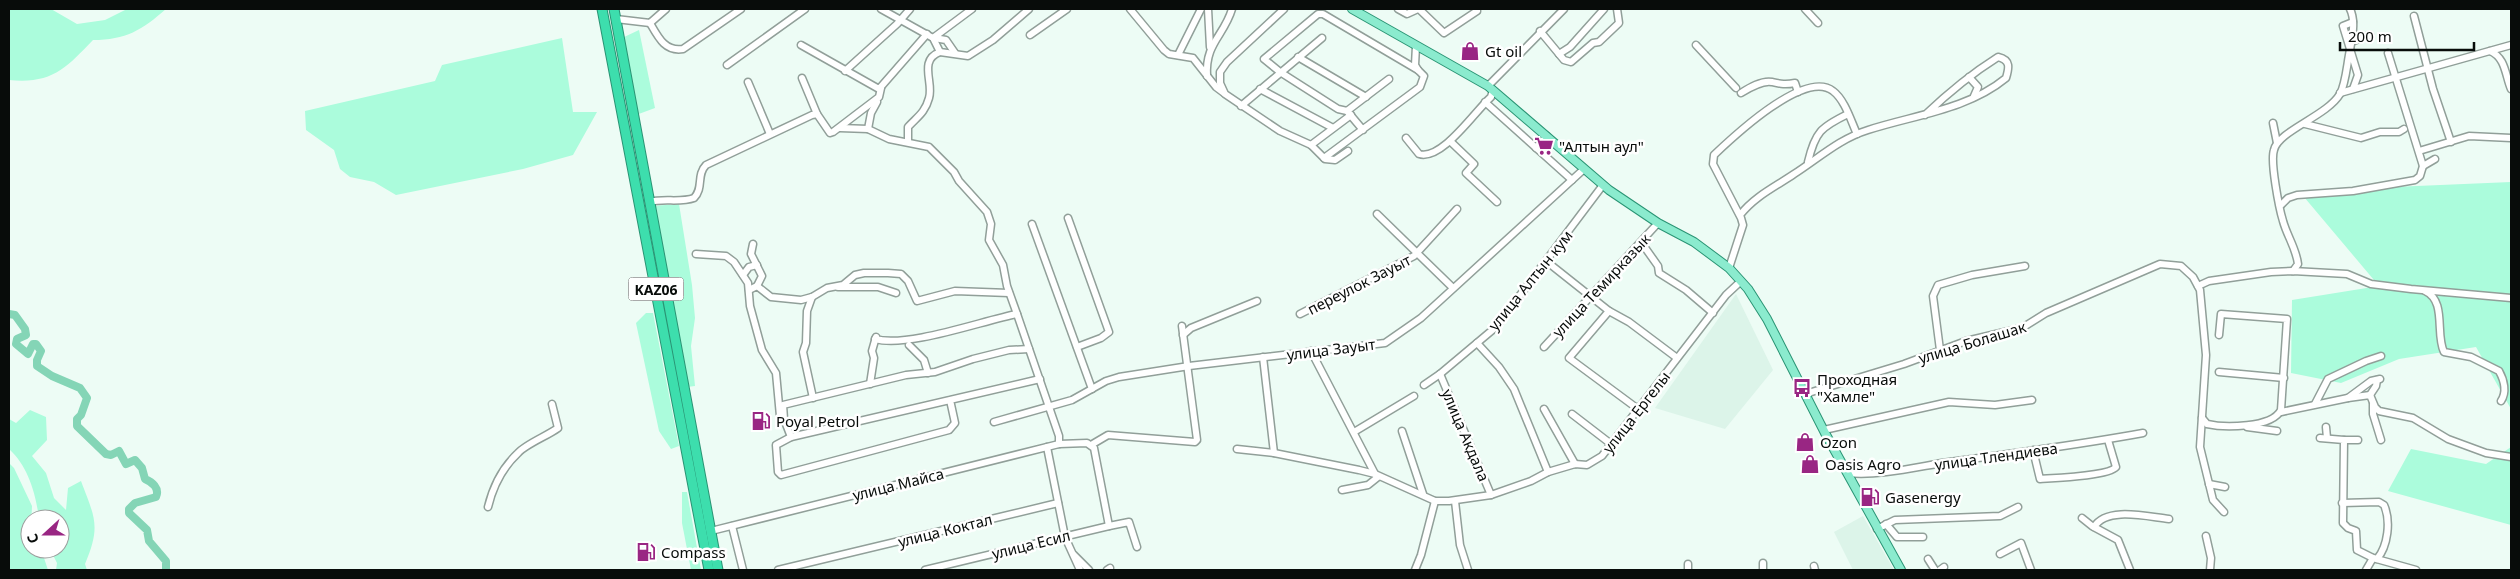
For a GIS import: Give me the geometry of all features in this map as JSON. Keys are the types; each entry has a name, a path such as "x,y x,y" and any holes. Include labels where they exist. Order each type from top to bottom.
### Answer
{"highway":[{"name":"KАZ06","path":"602,9 709,570"},
{"name":"KАZ06","path":"614,9 718,570"}],"main road":[{"path":"1358,10 1416,46 1491,88 1630,206 1694,242 1729,268 1741,281 1767,319 1824,430 1901,570"}],"street":[{"path":"616,19 650,23 666,9"},
{"path":"650,23 664,45 670,50 678,50 683,49 741,9"},
{"path":"728,65 805,9"},
{"path":"881,9 933,38 946,40 954,53"},
{"path":"846,70 910,9"},
{"path":"933,38 972,9"},
{"path":"908,142 908,127 923,114 930,97 928,65 931,58 940,52 968,56 993,40 1029,9"},
{"path":"1030,35 1067,9"},
{"path":"1130,9 1164,50 1193,58 1207,76 1225,94 1241,106 1280,131 1311,145 1330,162 1348,151"},
{"path":"1178,55 1200,9"},
{"path":"1196,18 1207,9"},
{"path":"1207,9 1210,48"},
{"path":"1207,76 1206,61 1210,48 1232,9"},
{"path":"1225,94 1220,83 1220,72 1227,62 1284,9"},
{"path":"1398,9 1407,14 1418,9 1444,33 1476,11"},
{"path":"1406,138 1414,149 1422,155 1433,154 1450,141 1485,102 1492,97 1491,88 1540,31 1564,9"},
{"path":"1559,54 1584,32 1604,9"},
{"path":"1540,31 1564,60 1571,62 1592,43 1599,42 1619,23 1617,9"},
{"path":"1805,9 1818,23"},
{"path":"2350,9 2353,22 2344,26 2358,75 2353,89"},
{"path":"1363,130 1349,113 1338,109 1280,72 1266,62 1265,57 1320,14 1418,70"},
{"path":"2414,16 2438,104 2451,142"},
{"path":"946,40 952,25"},
{"path":"1584,32 1592,43"},
{"path":"868,129 870,113 878,97 878,88 926,34"},
{"path":"2350,45 2370,35"},
{"path":"933,38 940,52"},
{"path":"1241,106 1260,88 1322,38"},
{"path":"801,45 878,88"},
{"path":"1696,45 1736,88"},
{"path":"2340,93 2350,45"},
{"path":"2293,271 2297,268 2297,258 2283,220 2273,166 2274,150 2277,143 2318,116 2340,93 2511,45"},
{"path":"1324,158 1420,87 1424,76 1415,65 1416,46"},
{"path":"2490,51 2503,64 2511,89"},
{"path":"2281,205 2288,198 2297,195 2353,191 2415,180 2423,172 2423,166 2388,53"},
{"path":"1298,57 1366,97"},
{"path":"1740,215 1766,190 1796,173 1808,162 1844,139 1925,115 1974,96 2006,78 2009,67 2004,58 1998,57 1969,77 1925,115"},
{"path":"1969,77 1978,87 1974,96"},
{"path":"802,78 817,114 830,133 840,128 878,97"},
{"path":"1311,145 1389,79"},
{"path":"748,82 770,134"},
{"path":"1741,93 1763,83 1771,82 1785,85 1795,82 1798,92"},
{"path":"1729,268 1742,232 1740,215 1713,164 1713,158 1764,111 1798,92 1814,88 1826,87 1832,90 1848,114 1857,134"},
{"path":"1260,88 1332,128"},
{"path":"1485,102 1572,180"},
{"path":"649,202 662,199 687,200 694,198 700,188 699,175 706,165 817,114"},
{"path":"1808,162 1811,148 1824,126 1848,114"},
{"path":"2273,123 2277,143"},
{"path":"2305,124 2361,138 2380,132 2399,132 2404,129"},
{"path":"840,128 868,129 889,139 929,148 954,172 959,181 989,215 991,224 989,240 1003,264 1009,293 1059,436 1059,444"},
{"path":"1536,148 1547,136"},
{"path":"2418,151 2469,136 2511,138"},
{"path":"1450,141 1474,164 1466,172 1497,202"},
{"path":"2423,166 2435,159"},
{"name":"улица Зауыт","path":"994,422 1072,400 1106,381 1119,377 1189,366 1385,343 1420,318 1584,168"},
{"name":"улица Алтын кум","path":"1424,385 1496,327 1603,185"},
{"name":"переулок Зауыт","path":"1300,314 1416,254 1457,209"},
{"path":"1376,214 1453,288"},
{"path":"1068,218 1109,332 1101,338 1077,347"},
{"name":"улица Темирказык","path":"1544,347 1658,223"},
{"path":"1032,224 1092,389"},
{"path":"1641,242 1658,266 1659,273 1686,290 1713,314"},
{"path":"748,290 757,286 762,276 751,254 753,244"},
{"path":"696,254 726,256 734,262 748,283 750,306 762,350 776,374 778,406 788,428"},
{"path":"1546,261 1592,295 1610,311 1629,322 1677,358"},
{"name":"улица Болашак","path":"1805,394 1904,364 1966,341 2022,328 2046,313 2160,264 2181,266 2193,277 2198,286"},
{"path":"742,275 749,267 757,265"},
{"path":"1940,350 1933,296 1938,285 1972,275 2025,266"},
{"path":"2224,512 2214,500 2200,447 2206,355 2198,286 2209,281 2271,272 2293,271 2347,274 2371,284 2511,298"},
{"path":"813,398 803,352 806,343 807,311 812,297 818,291 835,287 864,273 888,273 901,274 908,281 918,301 955,291 1009,293"},
{"name":"улица Ергелы","path":"1435,501 1455,501 1491,495 1531,481 1548,472 1575,464 1587,465 1596,461 1677,358 1741,281"},
{"path":"757,286 771,297 778,299 800,300 812,297"},
{"path":"835,287 878,287 896,293"},
{"path":"2424,290 2432,296 2437,306 2440,345 2444,352 2471,357 2500,371 2504,382 2504,397 2501,401"},
{"path":"1183,335 1190,328 1257,301"},
{"path":"1610,311 1569,358 1638,409"},
{"path":"872,384 874,358 872,351 876,338 887,342 913,339 1017,314"},
{"path":"2219,335 2221,314 2287,319 2280,412"},
{"path":"1109,526 1089,444 1108,435 1195,442 1198,437 1182,326"},
{"path":"1477,343 1499,367 1514,389 1548,472"},
{"path":"909,345 924,360 928,374"},
{"path":"790,437 783,405 914,373 928,374 973,359 1016,349 1029,349"},
{"path":"1311,351 1376,475"},
{"path":"2315,404 2328,379 2366,360 2381,356"},
{"path":"1263,357 1274,453"},
{"path":"2219,372 2284,378"},
{"name":"улица Акдала","path":"1440,374 1491,495"},
{"path":"950,400 955,423 950,430 781,475 778,472 776,445 790,437 1040,379"},
{"path":"2239,426 2273,419 2280,412 2370,395 2378,379 2348,398"},
{"path":"2370,395 2373,404 2373,414 2381,440"},
{"path":"1354,432 1414,396"},
{"path":"1824,430 1950,402 1995,405 2032,400"},
{"path":"488,507 498,476 518,452 558,428 552,404"},
{"path":"2373,404 2379,411 2413,418 2456,442 2494,456 2511,457"},
{"path":"1544,409 1575,464"},
{"path":"1572,414 1611,444"},
{"path":"2202,418 2206,424 2239,426 2278,432"},
{"path":"2326,427 2324,438 2358,440"},
{"path":"1402,431 1423,494"},
{"name":"улица Тлендиева","path":"1847,473 1864,474 2108,440 2143,433"},
{"path":"2033,450 2040,479 2099,473 2112,471 2116,467 2108,440"},
{"path":"2344,440 2342,503 2344,523 2348,528 2356,531 2356,548 2375,559 2416,570"},
{"name":"улица Майса","path":"711,531 1059,444 1089,444"},
{"path":"1047,447 1065,536 1080,570"},
{"path":"1238,449 1274,453 1376,475 1423,494 1435,501 1422,555 1415,570"},
{"path":"1342,490 1368,485 1376,475"},
{"path":"2209,484 2225,487"},
{"path":"1455,501 1460,545 1468,570"},
{"path":"2342,503 2379,502 2384,505 2387,512 2383,552 2366,570"},
{"name":"улица Коктал","path":"778,570 1058,503"},
{"path":"1878,529 1895,520 2000,516 2018,507"},
{"path":"2094,527 2101,518 2118,515 2169,519"},
{"path":"2082,518 2118,540 2130,570"},
{"name":"улица Есил","path":"925,570 1129,522 1137,548"},
{"path":"1886,524 1893,535 1898,537 1923,537"},
{"path":"732,526 743,570"},
{"path":"2206,536 2211,558 2210,570"},
{"path":"2000,554 2021,543 2031,570"},
{"path":"1073,555 1089,570"},
{"path":"1928,558 1941,569"}],"shaded area":[{"path":"1736,294 1773,370 1725,429 1655,408"},
{"path":"1863,516 1894,570 1853,570 1834,532"}],"green space":[{"path":"9,9 51,9 77,24 105,20 127,9 166,9 149,23 124,36 105,40 93,40 74,59 57,72 36,80 24,81 9,80"},
{"path":"639,30 655,108 636,115 622,38"},
{"path":"562,38 573,112 597,112 573,155 523,169 396,195 374,182 350,177 340,169 334,150 306,130 305,111 435,81 442,65"},
{"path":"2511,182 2511,409 2476,347 2399,359 2341,383 2291,373 2292,300 2379,286 2299,191"},
{"path":"679,204 692,285 695,318 691,346 695,386 687,387 652,206"},
{"path":"646,313 653,313 679,446 671,449 659,431 636,323"},
{"path":"30,410 46,417 47,440 32,456 46,473 54,498 65,509 37,509 26,472 9,449 9,419 16,423"},
{"path":"2511,447 2511,525 2388,491 2411,449 2486,464"},
{"path":"9,463 14,468 32,506 32,509 20,509 20,559 44,559 48,570 9,570"},
{"path":"81,481 90,504 94,522 93,540 85,564 87,570 56,570 57,563 55,559 70,559 70,509 66,509 68,488"},
{"path":"682,492 687,492 701,570 691,570 682,523"}],"waterway":[{"path":"9,314 15,315 25,329 26,335 17,339 16,344 28,354 33,344 36,344 41,351 37,360 37,366 52,376 80,388 87,398 81,415 77,419 77,426 106,454 111,455 119,451 126,464 135,460 142,468 145,479 156,488 156,497 135,503 129,509 129,513 147,530 149,541 166,561 166,570"}],"place":[{"name":"Gt oil","path":"1470,51"},
{"name":"\"Алтын аул\"","path":"1544,146"},
{"name":"Проходная \"Хамле\"","path":"1802,388"},
{"name":"Poyal Petrol","path":"761,421"},
{"name":"Ozon","path":"1805,442"},
{"name":"Oasis Agro","path":"1810,464"},
{"name":"Gasenergy","path":"1870,497"},
{"name":"Compass","path":"646,552"}]}
